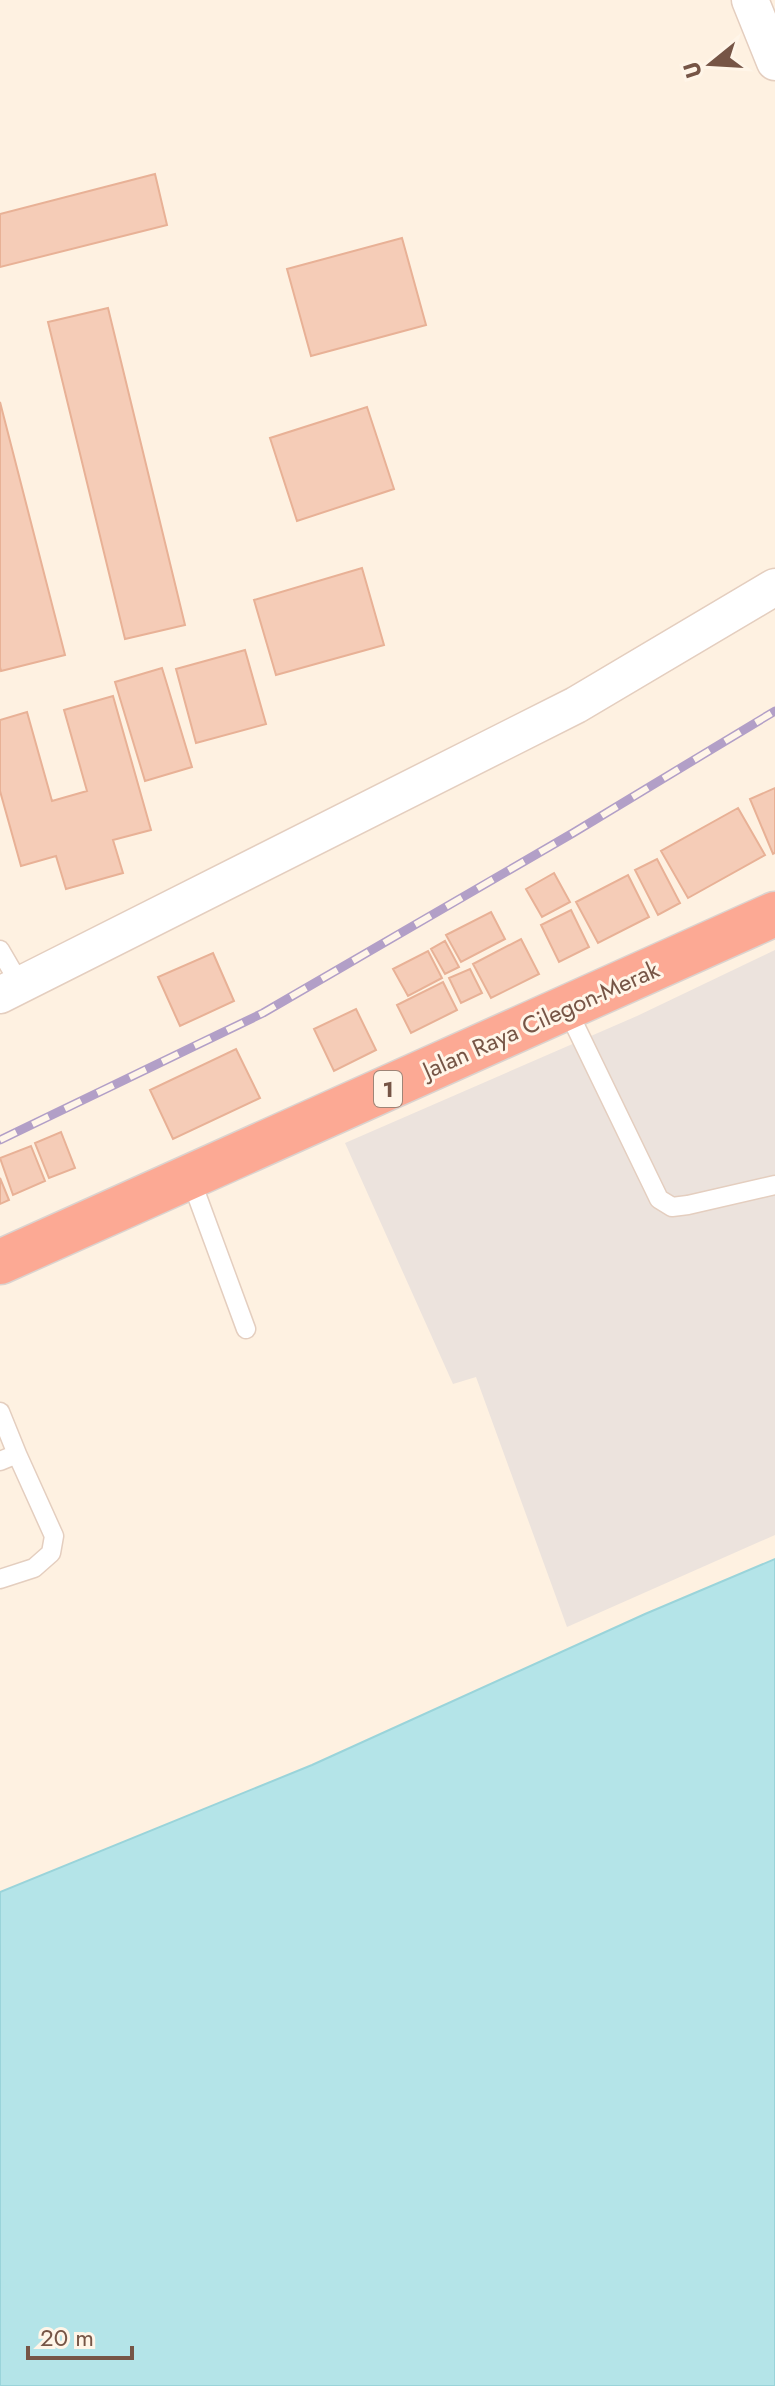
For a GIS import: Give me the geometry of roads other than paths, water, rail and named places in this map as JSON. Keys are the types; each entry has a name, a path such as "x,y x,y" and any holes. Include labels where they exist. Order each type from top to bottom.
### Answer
{"highway":[{"name":"Jalan Raya Cilegon-Merak","path":"0,1262 775,914"}],"street":[{"path":"750,0 775,62"},
{"path":"10,990 576,705 775,587"}],"lane":[{"path":"0,950 10,990"},
{"path":"567,1009 659,1199 672,1207 775,1185"},
{"path":"190,1177 246,1329"},
{"path":"0,1412 9,1458 54,1536 51,1553 34,1568 0,1579"}],"water":[{"path":"775,1559 775,2386 0,2386 0,1892 312,1765 645,1614"}],"railway":[{"path":"0,1140 263,1013 573,833 775,711"}]}
